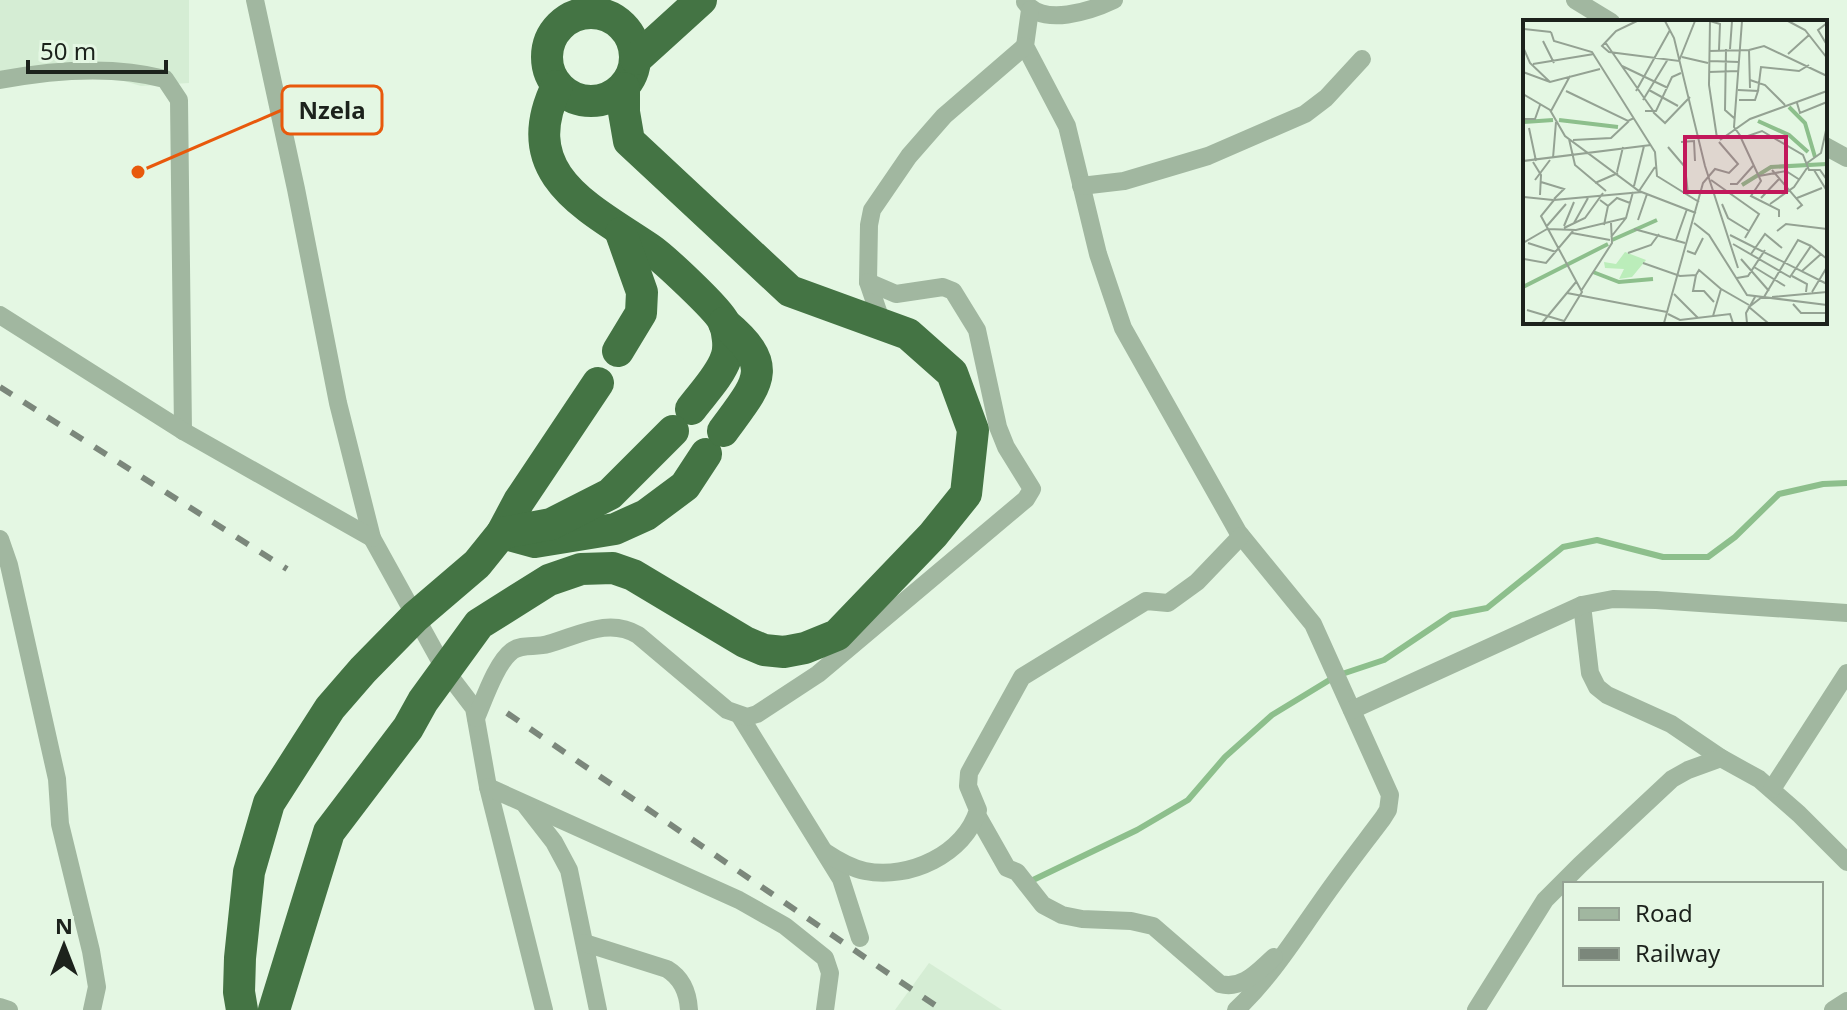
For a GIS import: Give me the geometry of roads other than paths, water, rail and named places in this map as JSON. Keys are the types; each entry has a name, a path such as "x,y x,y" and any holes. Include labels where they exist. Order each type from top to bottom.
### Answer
{"highway":[{"path":"274,1010 329,832 408,728 479,624 549,580 581,569 613,568 633,575 745,642 764,650 784,652 805,648 837,635 933,535 966,494 973,430 952,373 908,334 790,291 629,141 624,112 630,73 631,38 618,22 586,7 567,20 552,36 547,67 557,86 574,99 595,102 615,95 630,73 701,0"},
{"path":"502,533 535,542 615,529 646,515 685,486 750,393 757,374 757,357 745,340 652,251 621,233 572,195 547,161 543,127 557,86"},
{"path":"618,351 641,313 642,292 621,233"},
{"path":"502,533 551,524 610,494 682,420 726,359 728,344 724,323"},
{"path":"242,1010 240,958 249,872 269,803 330,708 415,617 477,564 502,533 519,501 598,383"}],"street":[{"path":"255,0 338,403 372,538 445,670 469,698 544,1010"},
{"path":"1027,5 1043,16 1056,16 1114,0"},
{"path":"1575,0 1608,20"},
{"path":"1027,5 1025,46 1067,126 1098,254 1116,313 1178,429 1241,536 1313,624 1390,795 1388,810 1259,988 1236,1010"},
{"path":"882,323 868,282 872,210 880,195 944,116 1025,46"},
{"path":"1081,186 1124,181 1208,156 1305,114 1326,98 1362,59"},
{"path":"0,80 43,72 139,73 165,79 179,100 183,431"},
{"path":"1827,147 1847,158"},
{"path":"476,718 503,660 511,652 520,647 551,644 568,636 601,628 628,629 727,710 747,717 757,714 818,674 1026,499 1032,489 1006,447 998,427 977,330 953,291 943,287 896,294 868,282"},
{"path":"0,315 183,431 372,538"},
{"path":"825,852 862,871 896,872 921,865 952,850 965,837 977,815 978,810 968,786 969,773 1022,677 1146,601 1168,603 1197,582 1241,536"},
{"path":"0,539 9,565 57,779 60,824 91,951 97,987 92,1010"},
{"path":"1352,710 1582,605 1613,599 1656,600 1847,613"},
{"path":"1582,605 1590,673 1597,687 1607,695 1671,724 1772,789 1847,862"},
{"path":"1772,789 1847,673"},
{"path":"740,716 841,879 860,938"},
{"path":"1476,1010 1545,900 1672,779 1721,758"},
{"path":"488,787 739,900 785,926 825,958 830,973 825,1010"},
{"path":"525,804 564,859 573,883 598,1010"},
{"path":"977,815 1007,868 1017,872 1043,905 1062,915 1082,919 1131,921 1153,926 1220,984 1237,986 1245,982 1294,940"},
{"path":"585,943 676,974 687,995 689,1010"},
{"path":"1833,1010 1847,1001"},
{"path":"0,1007 9,1010"}],"waterway":[{"path":"1033,880 1137,830 1188,800 1225,757 1272,715 1336,676 1384,660 1451,615 1487,608 1563,547 1597,540 1663,557 1708,557 1735,537 1779,494 1823,484 1847,483"}],"railway":[{"path":"0,387 287,569"},
{"path":"507,713 942,1010"}],"place":[{"name":"Nzela","path":"138,172"}]}
